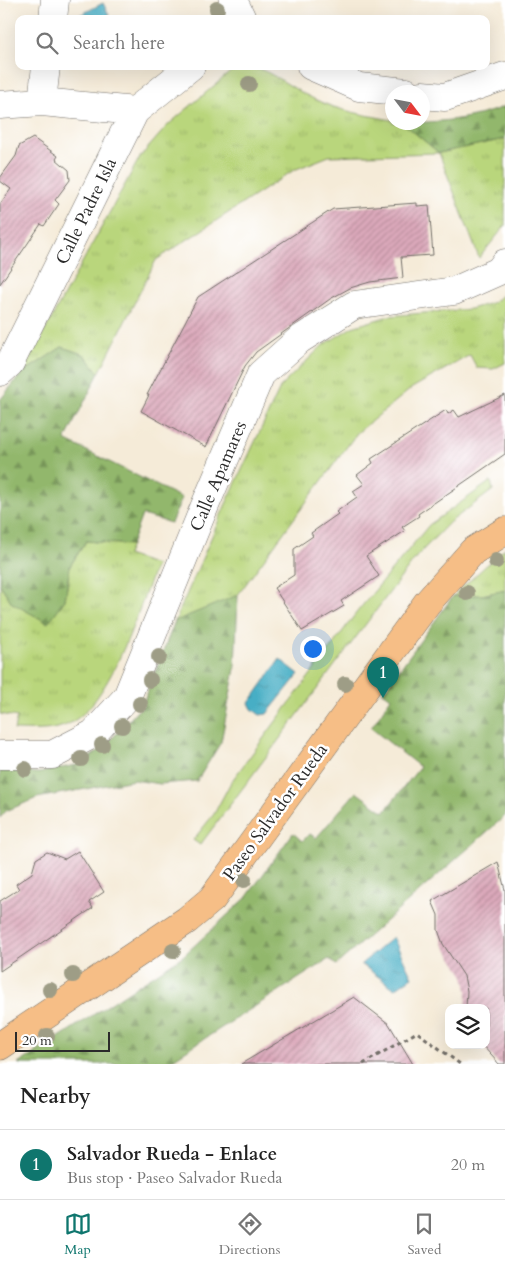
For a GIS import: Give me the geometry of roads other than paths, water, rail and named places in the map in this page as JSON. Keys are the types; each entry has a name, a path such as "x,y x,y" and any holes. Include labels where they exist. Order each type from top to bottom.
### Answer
{"main road":[{"name":"Paseo Salvador Rueda","path":"0,1046 187,920 212,899 427,603 473,551 505,531"}],"street":[{"path":"53,15 55,0"},
{"path":"233,0 240,15"},
{"path":"42,102 46,70"},
{"name":"Calle Padre Isla","path":"0,372 10,363 135,112 186,70"},
{"path":"320,70 359,87 385,90"},
{"path":"430,96 445,97 505,76"},
{"path":"0,105 42,102 135,112"},
{"name":"Calle Apamares","path":"0,755 52,755 93,734 127,697 261,374 300,340 354,305 454,291 499,271 505,263"}],"water":[{"path":"103,3 109,15 80,15"},
{"path":"280,659 299,674 267,714 260,715 252,709 249,703"},
{"path":"393,937 412,977 395,989 361,964"}],"place":[{"name":"Salvador Rueda - Enlace","path":"383,698"}]}
